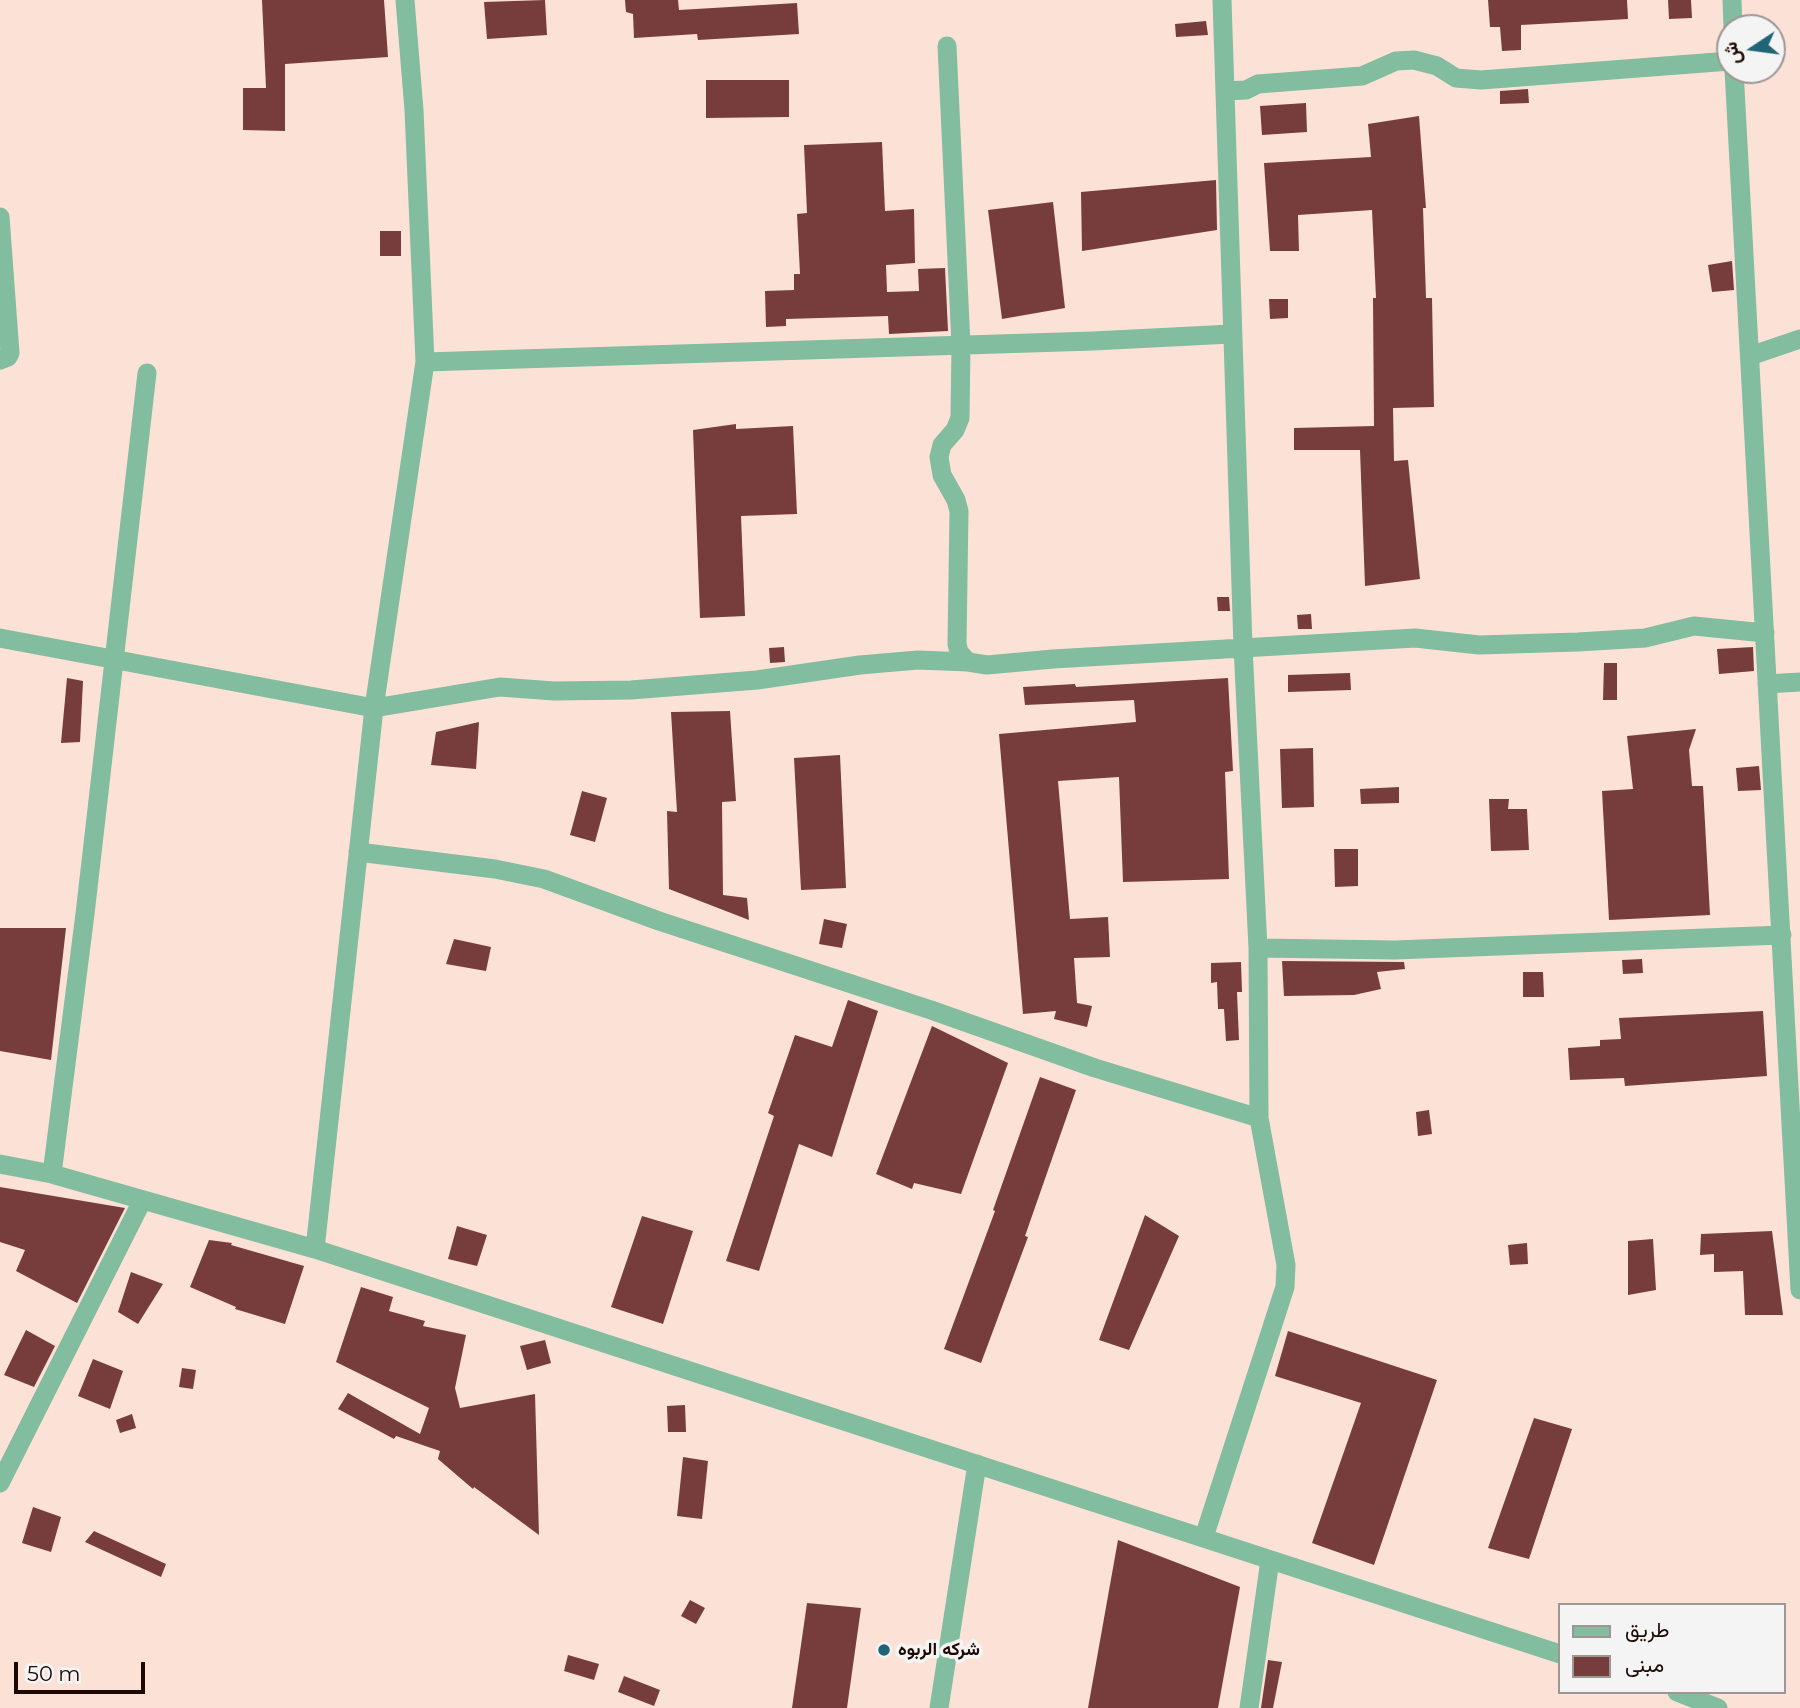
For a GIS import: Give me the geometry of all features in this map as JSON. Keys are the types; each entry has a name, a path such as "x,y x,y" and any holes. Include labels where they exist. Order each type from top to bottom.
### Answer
{"street":[{"path":"315,1250 374,708 425,362 414,110 405,0"},
{"path":"1204,1537 1284,1287 1286,1265 1259,1118 1258,948 1231,334 1222,0"},
{"path":"947,46 961,345 960,418 958,425 942,445 939,457 942,475 959,511 957,644 959,652 968,662"},
{"path":"1225,91 1246,90 1258,84 1362,76 1396,61 1414,60 1437,66 1456,78 1481,80 1716,62"},
{"path":"1735,84 1800,1290"},
{"path":"0,216 10,353 8,357 0,360"},
{"path":"425,362 1231,334"},
{"path":"1750,356 1800,339"},
{"path":"52,1174 147,373"},
{"path":"0,638 374,708 500,687 554,691 631,690 757,680 918,660 987,665 1415,638 1479,645 1578,642 1645,638 1694,626 1765,633"},
{"path":"1767,684 1800,682"},
{"path":"358,852 495,869 544,879 659,921 931,1010 1095,1068 1259,1118"},
{"path":"1258,948 1395,950 1782,935"},
{"path":"0,1164 52,1174 315,1250 1559,1654"},
{"path":"0,1483 142,1201"},
{"path":"939,1708 977,1464"},
{"path":"1249,1708 1270,1560"},
{"path":"1682,1694 1718,1708"}],"building":[{"path":"262,0 384,0 388,57 285,64 285,131 243,130 243,88 266,88"},
{"path":"545,0 547,35 487,39 484,2"},
{"path":"625,0 678,0 679,10 797,3 799,34 698,40 697,34 634,38 633,14 626,12"},
{"path":"1488,0 1627,0 1628,19 1521,25 1521,50 1502,51 1500,27 1490,27"},
{"path":"1668,0 1691,0 1692,18 1669,19"},
{"path":"1206,21 1208,35 1176,37 1175,24"},
{"path":"706,80 789,80 789,117 706,118"},
{"path":"1528,89 1529,103 1500,104 1500,91"},
{"path":"1306,103 1307,132 1262,135 1260,106"},
{"path":"1419,116 1426,208 1423,208 1426,298 1432,298 1434,407 1393,408 1394,461 1408,460 1420,579 1365,586 1360,450 1294,450 1294,428 1374,426 1373,298 1376,298 1372,210 1298,215 1299,251 1270,251 1264,163 1371,157 1368,124"},
{"path":"882,142 885,211 914,209 915,263 886,265 887,292 919,291 918,269 945,268 948,331 889,334 888,316 786,319 786,326 766,327 765,291 794,290 794,274 800,274 797,214 807,213 804,145"},
{"path":"1216,180 1217,230 1082,251 1081,192"},
{"path":"1053,202 1065,308 1002,319 988,210"},
{"path":"380,231 401,231 401,256 380,256"},
{"path":"1732,261 1734,290 1712,292 1708,265"},
{"path":"1269,299 1288,299 1288,318 1270,319"},
{"path":"736,424 736,429 793,426 797,514 741,516 745,616 700,618 693,430"},
{"path":"1217,597 1229,597 1230,611 1218,611"},
{"path":"1311,614 1312,629 1298,629 1297,615"},
{"path":"784,647 785,662 770,663 769,648"},
{"path":"1753,647 1754,671 1719,674 1717,649"},
{"path":"1604,663 1617,663 1617,700 1603,700"},
{"path":"1350,673 1351,690 1288,692 1288,675"},
{"path":"67,678 83,681 80,742 61,743"},
{"path":"1228,678 1233,771 1225,772 1229,879 1123,882 1119,777 1058,781 1070,919 1108,917 1110,957 1074,958 1077,1003 1092,1006 1087,1027 1054,1019 1056,1011 1023,1014 999,734 1136,722 1134,700 1025,705 1023,687 1075,684 1076,687"},
{"path":"730,711 736,801 722,802 723,895 747,898 749,920 669,889 667,811 677,812 671,712"},
{"path":"479,722 476,769 431,765 436,732"},
{"path":"1696,729 1689,750 1692,786 1703,786 1710,915 1609,920 1602,791 1633,789 1627,736"},
{"path":"1313,748 1314,807 1282,808 1280,749"},
{"path":"840,755 846,888 801,890 794,758"},
{"path":"1759,766 1761,790 1738,791 1736,768"},
{"path":"1399,787 1399,803 1361,804 1360,789"},
{"path":"582,791 607,798 595,842 570,835"},
{"path":"1489,799 1509,799 1508,809 1527,809 1529,850 1491,851"},
{"path":"1334,849 1358,849 1358,886 1335,887"},
{"path":"824,919 847,924 842,948 819,944"},
{"path":"0,928 66,928 51,1060 0,1051"},
{"path":"454,939 491,947 486,971 446,964"},
{"path":"1642,959 1643,973 1623,974 1622,960"},
{"path":"1282,961 1404,962 1405,969 1377,972 1381,989 1354,995 1284,996"},
{"path":"1241,962 1242,992 1237,992 1239,1040 1226,1041 1224,1009 1218,1009 1217,982 1211,983 1211,963"},
{"path":"1523,972 1543,972 1544,997 1523,997"},
{"path":"848,1000 878,1011 832,1157 799,1144 759,1271 726,1261 774,1116 768,1113 795,1035 832,1047"},
{"path":"1763,1011 1767,1076 1625,1086 1624,1078 1570,1080 1568,1048 1600,1046 1600,1040 1621,1039 1619,1018"},
{"path":"932,1026 1008,1063 961,1194 914,1183 912,1189 876,1174"},
{"path":"1040,1077 1076,1090 1025,1236 1028,1237 981,1363 944,1349 995,1211 993,1210"},
{"path":"1429,1110 1432,1134 1418,1136 1416,1112"},
{"path":"0,1187 125,1208 77,1303 16,1271 25,1250 0,1242"},
{"path":"1145,1215 1179,1236 1129,1350 1099,1340"},
{"path":"642,1216 693,1231 663,1324 611,1307"},
{"path":"457,1226 487,1235 477,1266 448,1259"},
{"path":"1772,1231 1783,1315 1745,1315 1743,1271 1714,1272 1714,1254 1700,1255 1701,1234"},
{"path":"1653,1239 1656,1290 1628,1295 1628,1241"},
{"path":"209,1240 232,1243 231,1245 304,1266 285,1324 235,1309 236,1307 190,1287"},
{"path":"1527,1243 1528,1264 1510,1265 1508,1245"},
{"path":"131,1272 163,1284 138,1324 118,1312"},
{"path":"361,1287 393,1297 389,1311 425,1321 423,1326 466,1335 455,1388 460,1408 535,1394 539,1535 474,1487 473,1489 438,1459 440,1451 396,1436 394,1439 338,1409 348,1393 420,1434 429,1408 336,1362"},
{"path":"26,1330 55,1346 34,1387 4,1375"},
{"path":"1288,1331 1437,1380 1374,1565 1312,1543 1361,1403 1275,1376"},
{"path":"545,1340 551,1363 527,1370 520,1346"},
{"path":"93,1359 123,1371 110,1409 78,1396"},
{"path":"182,1368 196,1370 193,1389 179,1387"},
{"path":"685,1405 686,1432 668,1432 667,1406"},
{"path":"132,1414 136,1428 120,1433 116,1420"},
{"path":"1534,1418 1572,1429 1529,1559 1488,1548"},
{"path":"683,1457 708,1461 702,1519 677,1516"},
{"path":"33,1507 61,1517 51,1552 22,1543"},
{"path":"94,1531 166,1564 161,1577 85,1542"},
{"path":"1118,1540 1240,1587 1218,1708 1088,1708"},
{"path":"690,1600 705,1608 696,1624 681,1616"},
{"path":"807,1603 861,1608 847,1708 792,1708"},
{"path":"568,1655 599,1664 594,1680 564,1671"},
{"path":"1268,1660 1282,1662 1273,1708 1261,1708"},
{"path":"624,1676 660,1690 654,1706 618,1692"}],"place":[{"name":"شركه الربوه","path":"884,1650"}]}
